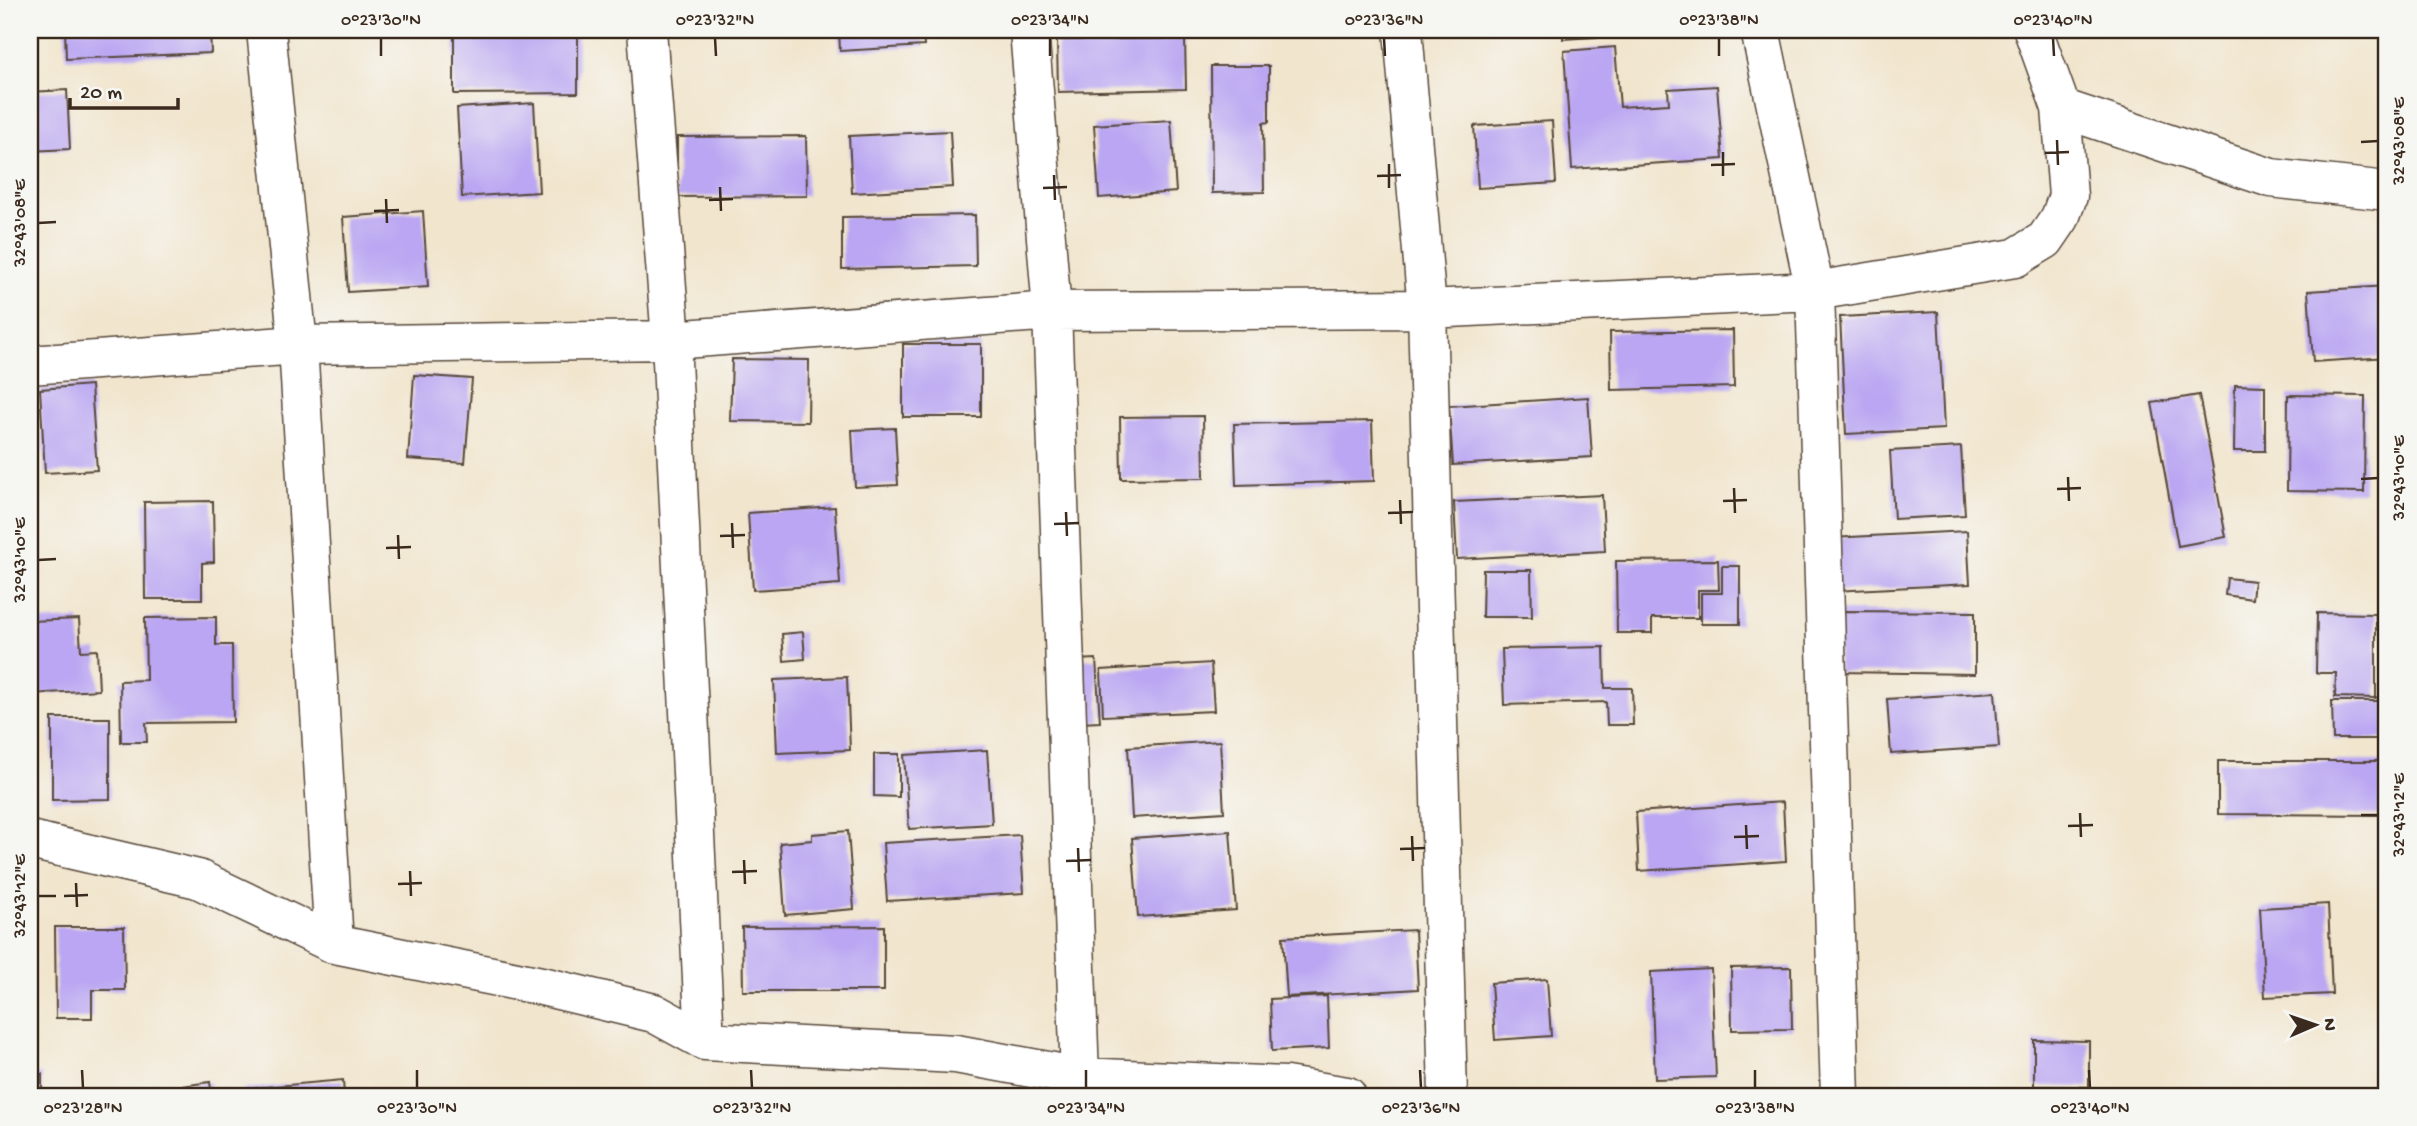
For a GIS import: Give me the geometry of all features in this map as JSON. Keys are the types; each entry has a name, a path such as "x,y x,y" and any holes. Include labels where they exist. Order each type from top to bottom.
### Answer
{"street":[{"path":"267,30 298,345 334,944"},
{"path":"647,30 671,340 705,1041"},
{"path":"1029,30 1052,311 1080,1077"},
{"path":"1403,30 1427,309 1448,1096"},
{"path":"1759,30 1815,291 1840,1096"},
{"path":"30,365 298,345 671,340 1052,311 1427,309 1815,291 2015,258 2045,240 2060,218 2068,196 2061,108 2034,30"},
{"path":"2061,108 2272,178 2387,191"},
{"path":"30,840 198,879 334,944 542,986 654,1013 705,1041 956,1054 1080,1077 1286,1086 1348,1096"}],"building":[{"path":"65,30 210,30 211,53 66,59"},
{"path":"839,30 923,30 924,46 840,51"},
{"path":"1563,30 1612,30 1612,36 1563,39"},
{"path":"578,32 578,93 454,94 454,33"},
{"path":"1185,38 1186,89 1058,92 1057,40"},
{"path":"1615,47 1620,107 1669,104 1668,89 1717,86 1723,159 1572,169 1564,51"},
{"path":"1211,66 1269,66 1269,122 1263,123 1264,192 1212,193"},
{"path":"67,90 70,149 30,151 30,92"},
{"path":"534,103 539,192 462,197 457,108"},
{"path":"1171,120 1176,192 1099,198 1094,125"},
{"path":"1552,121 1556,183 1478,188 1474,126"},
{"path":"950,131 953,187 852,193 849,136"},
{"path":"806,136 807,196 677,197 677,137"},
{"path":"30,197 37,254 30,255"},
{"path":"423,211 428,287 348,292 343,217"},
{"path":"975,215 976,266 842,269 842,217"},
{"path":"2387,286 2387,357 2313,362 2308,291"},
{"path":"1938,312 1944,429 1846,434 1840,317"},
{"path":"1733,330 1734,387 1611,390 1610,332"},
{"path":"903,344 981,344 981,417 903,417"},
{"path":"732,359 809,360 808,422 730,421"},
{"path":"414,375 472,379 465,463 408,459"},
{"path":"91,385 97,470 45,473 40,389"},
{"path":"2235,385 2265,386 2265,451 2234,451"},
{"path":"2199,395 2226,537 2178,546 2152,403"},
{"path":"2288,395 2365,396 2364,492 2287,491"},
{"path":"1588,397 1592,457 1453,465 1449,406"},
{"path":"1203,416 1204,478 1121,479 1120,417"},
{"path":"1372,421 1374,481 1236,485 1234,424"},
{"path":"895,428 898,485 855,487 852,430"},
{"path":"1961,447 1965,515 1894,519 1890,451"},
{"path":"1602,495 1605,551 1457,559 1454,502"},
{"path":"213,501 214,562 202,563 202,599 145,599 144,502"},
{"path":"835,507 840,584 753,590 748,513"},
{"path":"1967,531 1970,584 1834,591 1831,538"},
{"path":"1718,560 1719,590 1698,590 1698,618 1652,618 1652,633 1617,633 1616,561"},
{"path":"1722,566 1740,566 1740,624 1701,624 1701,593 1722,593"},
{"path":"1483,570 1531,570 1532,617 1482,617"},
{"path":"2227,578 2254,581 2252,599 2225,595"},
{"path":"1839,611 1975,612 1975,674 1838,672"},
{"path":"2317,613 2376,614 2376,698 2335,697 2336,673 2316,673"},
{"path":"216,617 216,645 232,645 233,722 146,723 147,742 121,742 120,681 146,680 145,618"},
{"path":"79,619 81,651 97,650 99,690 30,694 30,621"},
{"path":"803,632 805,659 784,661 782,634"},
{"path":"1604,647 1605,688 1632,688 1633,725 1607,725 1606,702 1504,705 1502,649"},
{"path":"1096,659 1100,722 1080,723 1076,660"},
{"path":"1211,663 1214,711 1103,716 1101,670"},
{"path":"847,677 850,750 777,753 774,680"},
{"path":"1995,692 1999,747 1891,754 1887,699"},
{"path":"2332,701 2387,701 2387,739 2333,739"},
{"path":"52,718 110,718 110,799 52,800"},
{"path":"1220,741 1224,812 1132,818 1128,747"},
{"path":"987,750 992,824 909,829 904,755"},
{"path":"874,754 899,754 899,797 874,796"},
{"path":"2218,761 2383,761 2383,815 2218,814"},
{"path":"1783,802 1786,861 1639,871 1636,812"},
{"path":"848,831 854,909 785,915 780,843 812,840 812,834"},
{"path":"1230,831 1236,910 1138,917 1132,838"},
{"path":"1020,835 1024,893 887,901 883,843"},
{"path":"2328,904 2332,994 2265,997 2260,908"},
{"path":"884,926 884,991 743,991 742,927"},
{"path":"55,927 124,927 125,990 92,990 92,1018 56,1018"},
{"path":"1415,930 1418,989 1287,997 1283,937"},
{"path":"1791,967 1792,1029 1732,1030 1731,968"},
{"path":"1711,969 1716,1077 1655,1079 1651,972"},
{"path":"1547,979 1551,1036 1495,1040 1491,983"},
{"path":"1327,996 1329,1048 1272,1051 1270,999"},
{"path":"2034,1040 2089,1041 2089,1087 2034,1086"},
{"path":"30,1074 42,1074 42,1096 30,1096"},
{"path":"343,1080 344,1096 244,1096 243,1089"},
{"path":"210,1082 212,1096 176,1096 175,1087"}]}
